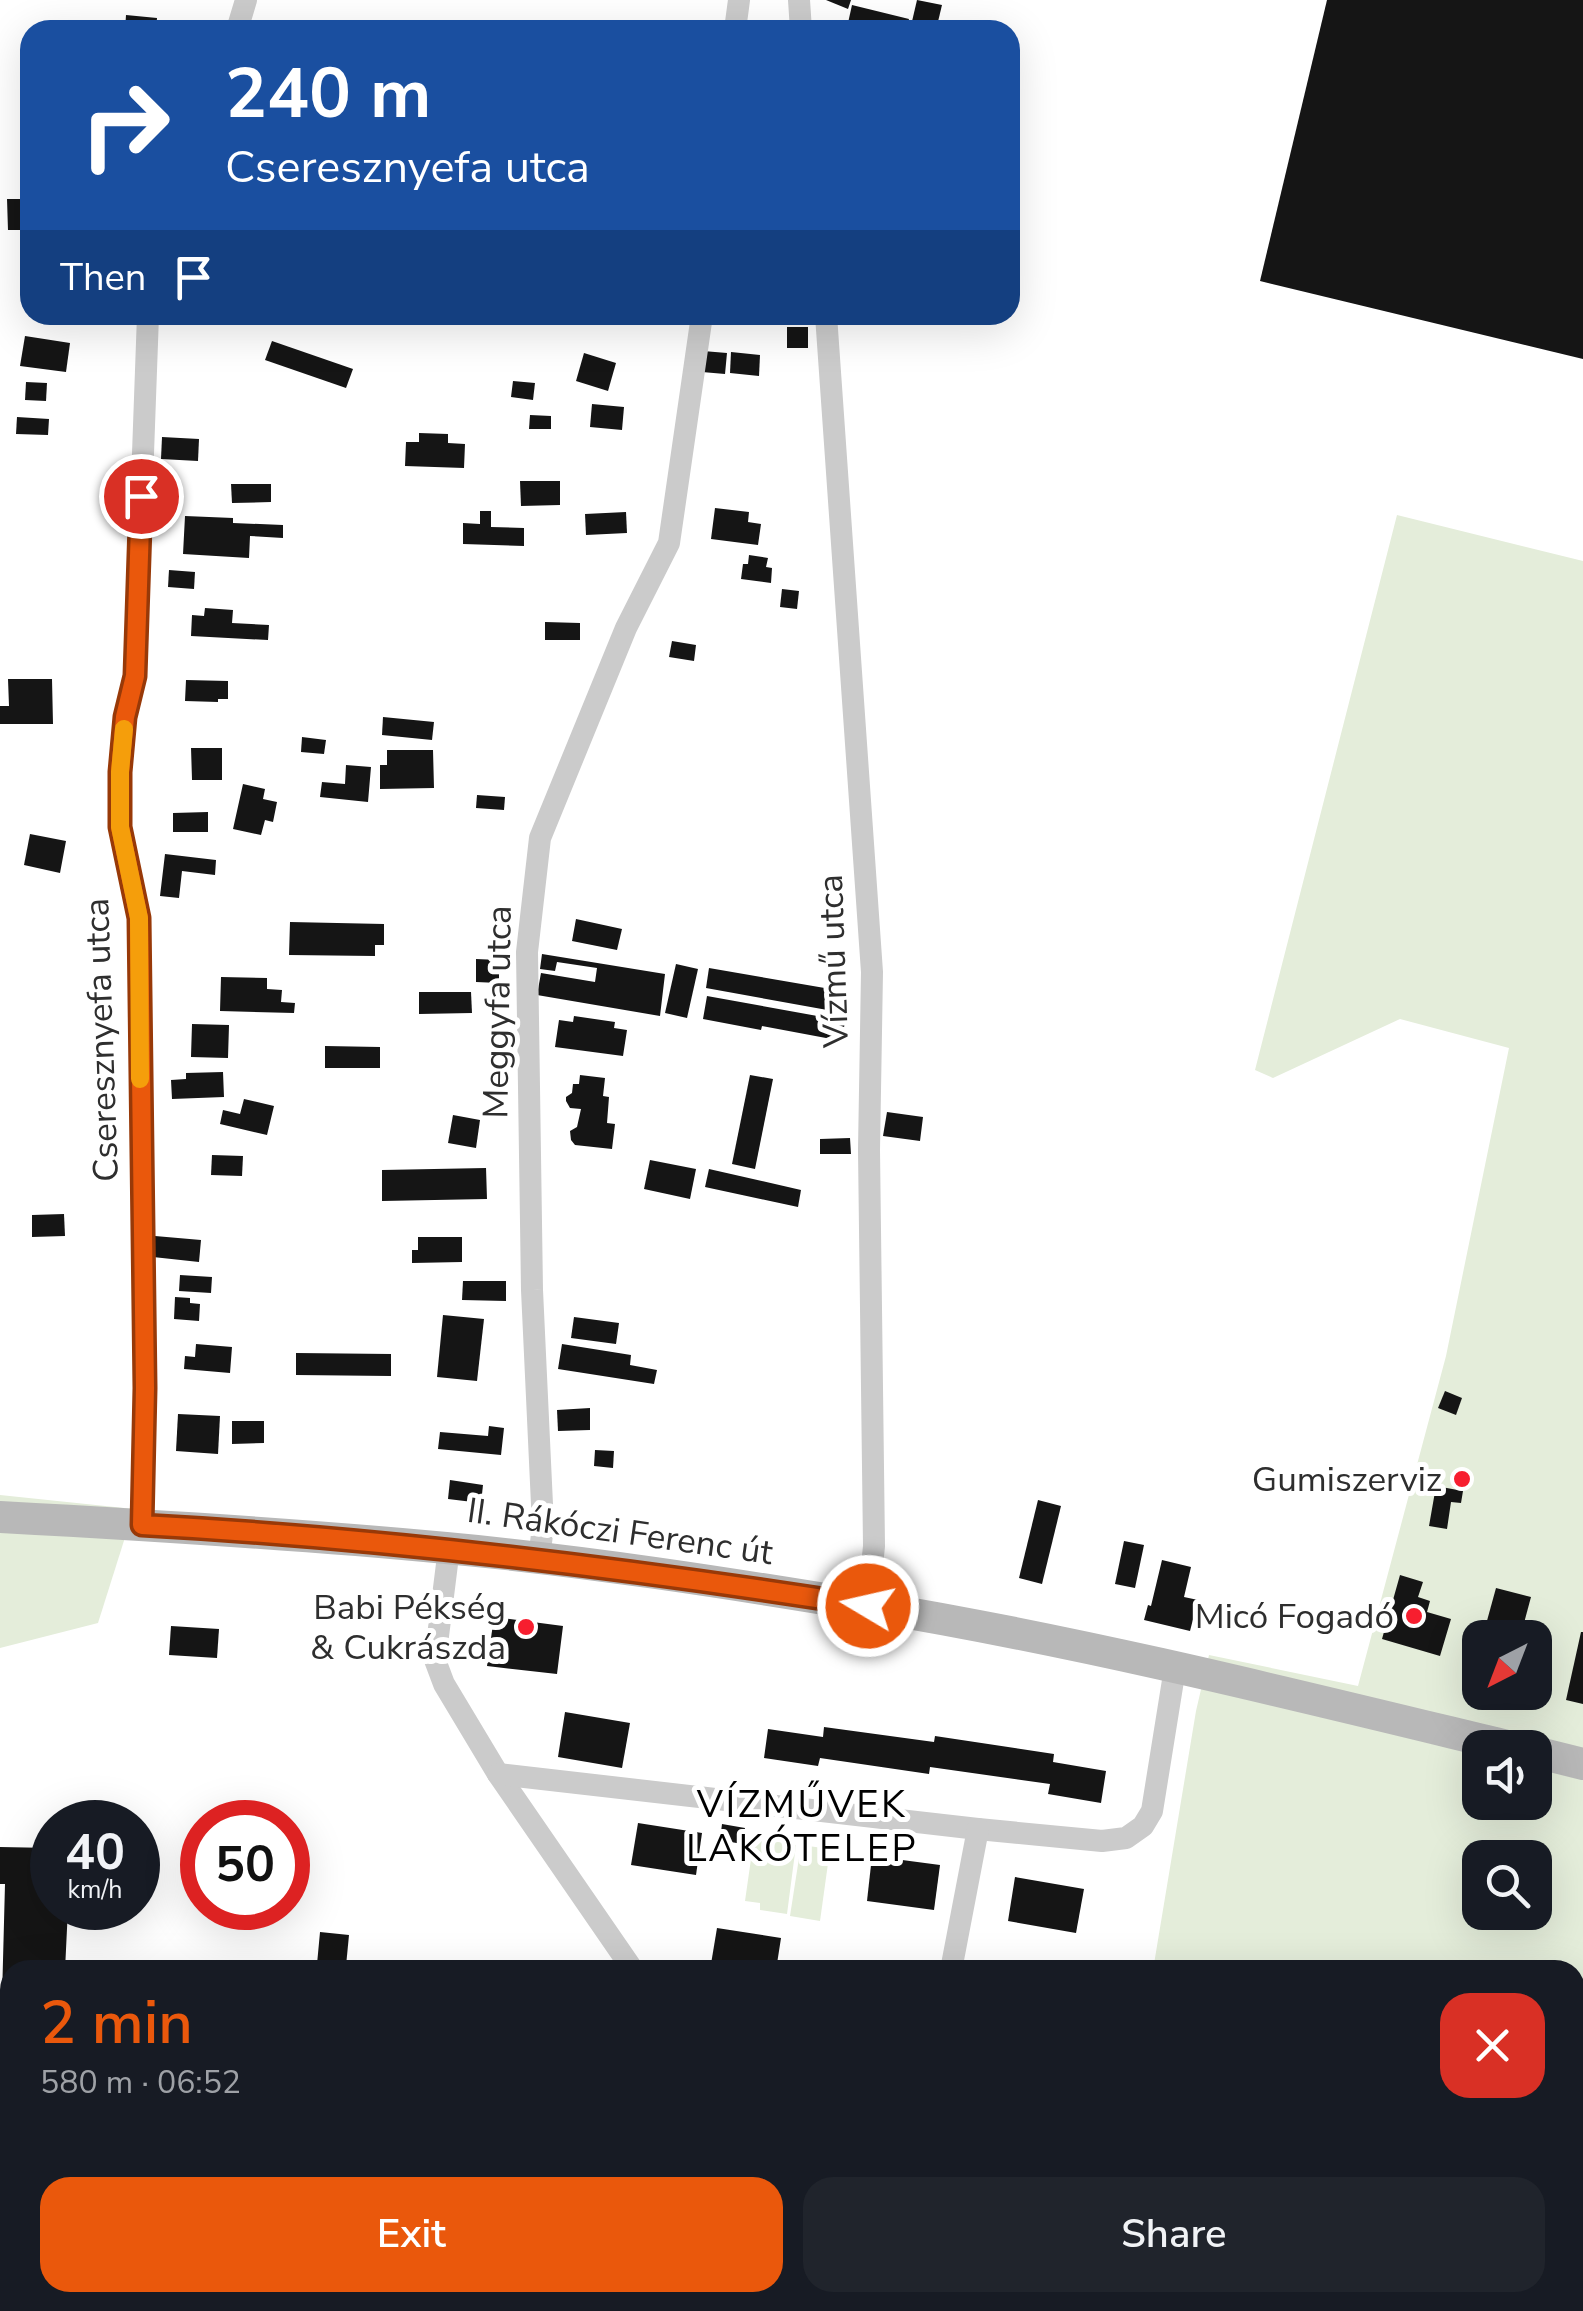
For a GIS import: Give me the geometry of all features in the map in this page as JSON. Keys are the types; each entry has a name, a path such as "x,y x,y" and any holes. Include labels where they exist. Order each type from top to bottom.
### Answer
{"main road":[{"name":"II. Rákóczi Ferenc út","path":"0,1517 449,1548 868,1606 1175,1668 1462,1736"},
{"path":"1552,1756 1583,1764"}],"street":[{"name":"Cseresznyefa utca","path":"142,1525 145,1388 139,918 120,827 120,772 125,717 135,676 148,325"},
{"name":"Meggyfa utca","path":"539,1559 543,1526 532,1290 526,952 540,838 626,628 669,543 701,325"},
{"name":"Vízmű utca","path":"827,325 872,972 874,1546 868,1606"},
{"path":"449,1548 435,1660 444,1684 498,1774 626,1960"},
{"path":"498,1774 978,1830 1102,1840 1126,1838 1143,1826 1152,1812 1175,1668"},
{"path":"953,1960 978,1830"}],"green space":[{"path":"1397,515 1583,561 1583,1960 1155,1960 1209,1655 1358,1686 1446,1356 1509,1048 1400,1019 1273,1078 1255,1070"},
{"path":"0,1495 134,1509 98,1623 0,1648"},
{"path":"754,1838 796,1845 787,1914 760,1910 760,1903 745,1901"},
{"path":"801,1845 830,1849 820,1921 790,1916"}],"building":[{"path":"826,0 851,0 848,9"},
{"path":"917,0 942,5 938,20 912,20"},
{"path":"1327,0 1583,0 1583,359 1260,281"},
{"path":"852,5 909,19 909,20 849,20"},
{"path":"126,15 157,18 157,20 126,20"},
{"path":"7,199 20,199 20,230 8,230"},
{"path":"787,327 808,327 808,348 787,348"},
{"path":"25,336 70,343 66,372 20,366"},
{"path":"272,341 353,369 346,388 265,360"},
{"path":"703,351 727,353 725,374 702,372"},
{"path":"731,352 760,355 759,376 730,373"},
{"path":"584,353 616,363 608,391 576,381"},
{"path":"513,381 535,383 533,400 511,397"},
{"path":"26,382 47,383 46,401 25,400"},
{"path":"592,404 624,407 622,430 590,427"},
{"path":"530,415 551,416 551,429 529,429"},
{"path":"17,417 49,419 48,435 16,434"},
{"path":"419,433 448,434 448,443 465,444 464,468 405,466 406,442 419,442"},
{"path":"162,437 199,439 198,461 161,459"},
{"path":"520,481 560,481 560,505 521,506"},
{"path":"231,484 271,484 271,502 232,503"},
{"path":"715,508 749,512 748,522 761,524 758,545 711,539"},
{"path":"480,511 491,511 491,527 524,528 524,546 463,544 463,523 480,524"},
{"path":"626,512 627,533 586,535 585,514"},
{"path":"185,516 283,525 283,538 250,536 249,558 183,554"},
{"path":"749,555 768,558 766,567 772,568 771,583 741,579"},
{"path":"169,570 195,572 194,589 168,587"},
{"path":"782,589 799,591 797,609 780,607"},
{"path":"205,608 233,610 232,623 269,625 268,640 191,636 192,615 204,616"},
{"path":"545,622 580,623 580,640 545,640"},
{"path":"672,641 696,645 694,661 669,657"},
{"path":"8,679 52,679 53,724 0,724 0,706 9,706"},
{"path":"186,680 228,681 228,699 185,701"},
{"path":"383,717 434,722 432,740 382,735"},
{"path":"302,737 326,740 324,754 301,752"},
{"path":"191,748 222,748 222,780 192,780"},
{"path":"387,750 433,750 434,788 380,789 380,765 387,765"},
{"path":"346,765 371,767 368,802 320,797 322,782 345,784"},
{"path":"243,784 265,789 263,799 277,802 273,822 265,820 261,835 233,829"},
{"path":"477,795 505,797 504,810 476,808"},
{"path":"208,812 208,832 173,832 173,813"},
{"path":"30,834 66,841 60,873 24,865"},
{"path":"165,854 216,860 215,875 182,871 179,898 160,896"},
{"path":"576,919 622,929 617,950 572,941"},
{"path":"290,922 384,924 384,945 375,945 375,956 289,955"},
{"path":"542,954 665,974 660,1016 537,995 541,973 595,982 597,968 557,962 555,971 540,969"},
{"path":"476,959 499,960 499,983 476,982"},
{"path":"676,964 698,969 687,1018 665,1013"},
{"path":"709,968 848,992 844,1013 706,988"},
{"path":"221,977 267,978 267,989 282,990 281,1002 295,1003 294,1013 220,1011"},
{"path":"419,992 471,992 472,1013 419,1014"},
{"path":"707,996 845,1021 842,1041 703,1019"},
{"path":"574,1016 615,1022 614,1028 627,1030 623,1056 555,1047 559,1020 573,1022"},
{"path":"192,1024 229,1025 228,1058 191,1057"},
{"path":"325,1046 380,1047 380,1068 325,1068"},
{"path":"223,1072 224,1097 172,1099 171,1080 186,1079 186,1073"},
{"path":"580,1075 605,1078 603,1096 609,1097 607,1123 615,1124 612,1149 575,1145 571,1140 570,1131 577,1127 581,1109 570,1108 566,1097 572,1093 573,1084 579,1084"},
{"path":"750,1075 773,1079 755,1169 732,1164"},
{"path":"244,1099 274,1106 267,1135 220,1124 223,1110 240,1114"},
{"path":"887,1112 923,1117 920,1141 883,1136"},
{"path":"453,1115 480,1120 476,1148 448,1143"},
{"path":"850,1138 851,1154 820,1154 820,1139"},
{"path":"212,1155 243,1156 242,1176 211,1175"},
{"path":"650,1160 696,1169 690,1199 644,1189"},
{"path":"486,1168 487,1199 382,1201 382,1170"},
{"path":"709,1169 801,1190 798,1207 705,1187"},
{"path":"64,1214 65,1236 32,1237 32,1215"},
{"path":"155,1236 201,1240 199,1262 153,1257"},
{"path":"418,1237 462,1237 462,1262 412,1263"},
{"path":"180,1275 212,1277 211,1293 179,1291"},
{"path":"463,1281 506,1281 506,1301 462,1300"},
{"path":"175,1297 190,1298 190,1303 200,1304 199,1321 174,1319"},
{"path":"443,1315 484,1319 477,1381 437,1377"},
{"path":"574,1317 619,1323 616,1344 571,1338"},
{"path":"196,1344 232,1347 230,1373 184,1369 185,1356 195,1357"},
{"path":"562,1344 631,1355 630,1365 657,1370 654,1384 558,1369"},
{"path":"296,1353 391,1354 391,1376 296,1375"},
{"path":"1445,1391 1462,1398 1456,1415 1438,1408"},
{"path":"590,1408 590,1430 558,1431 557,1410"},
{"path":"178,1414 220,1416 218,1454 176,1451"},
{"path":"232,1421 264,1421 264,1443 232,1444"},
{"path":"489,1426 504,1428 501,1455 438,1449 440,1432 488,1436"},
{"path":"595,1450 614,1451 613,1468 594,1466"},
{"path":"450,1480 483,1485 481,1503 448,1499"},
{"path":"1436,1486 1463,1491 1461,1503 1451,1502 1447,1529 1429,1526"},
{"path":"1038,1500 1061,1506 1042,1584 1019,1578"},
{"path":"1124,1541 1144,1545 1135,1588 1115,1584"},
{"path":"1162,1560 1191,1567 1184,1597 1198,1600 1190,1631 1144,1620"},
{"name":"Micó Fogadó","path":"1400,1575 1423,1582 1418,1597 1430,1601 1427,1612 1451,1619 1440,1656 1382,1639"},
{"path":"1496,1588 1531,1597 1525,1620 1487,1620"},
{"path":"494,1617 563,1626 557,1674 487,1666"},
{"path":"171,1626 219,1629 217,1658 169,1655"},
{"path":"1583,1632 1583,1704 1566,1700"},
{"path":"565,1712 630,1723 622,1768 558,1757"},
{"path":"824,1727 934,1742 935,1736 1054,1754 1053,1762 1106,1771 1101,1803 1048,1794 1050,1784 930,1767 929,1774 820,1758 818,1766 764,1758 768,1729 823,1737"},
{"path":"638,1823 702,1833 696,1875 631,1865"},
{"path":"722,1824 745,1828 742,1844 720,1840"},
{"path":"0,1847 30,1848 30,1930 67,1930 65,1960 3,1960 5,1884 0,1884"},
{"path":"872,1856 940,1865 934,1910 867,1901"},
{"path":"1015,1877 1084,1889 1076,1933 1008,1921"},
{"path":"717,1928 781,1938 778,1960 712,1960"},
{"path":"320,1932 349,1935 347,1960 317,1960"}],"slow traffic":[{"path":"124,729 120,827 139,918 140,1079"}],"place":[{"name":"Gumiszerviz","path":"1462,1479"},
{"name":"Micó Fogadó","path":"1414,1616"},
{"name":"Babi Pékség & Cukrászda","path":"526,1627"}],"district":[{"name":"VÍZMŰVEK LAKÓTELEP","path":"802,1826"}],"route":[{"path":"141,496 135,676 125,717 120,827 139,918 145,1388 142,1525 449,1548 868,1606"}]}
